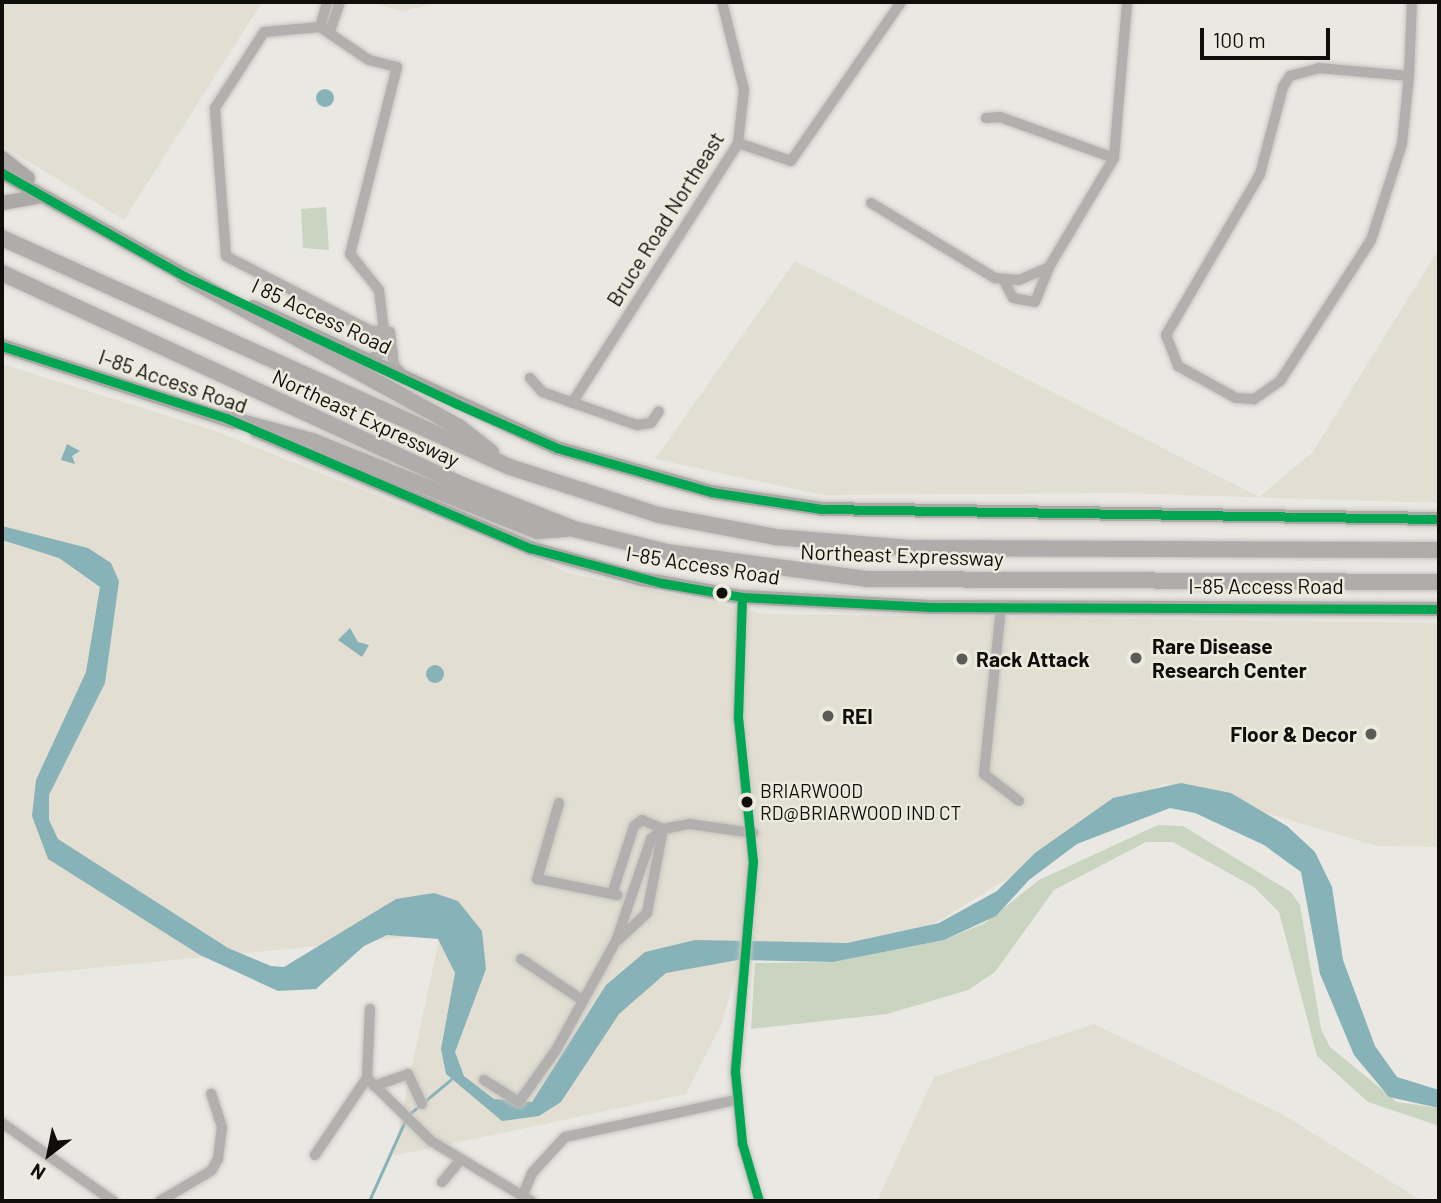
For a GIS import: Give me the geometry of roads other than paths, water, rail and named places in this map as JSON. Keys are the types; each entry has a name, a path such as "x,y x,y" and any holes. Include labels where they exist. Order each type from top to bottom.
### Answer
{"highway":[{"name":"Northeast Expressway","path":"8,241 510,467 659,515 815,542 1140,552 1439,551"},
{"name":"Northeast Expressway","path":"5,275 462,485 574,529 735,565 867,579 1439,582"},
{"path":"184,276 459,427 510,467"},
{"path":"226,418 312,440 537,531 574,529"}],"main road":[{"path":"2,158 41,186 41,196"},
{"path":"2,173 184,276"},
{"path":"2,203 41,196"},
{"name":"I 85 Access Road","path":"184,276 557,448 650,476 822,509 1439,519"},
{"name":"I-85 Access Road","path":"2,346 226,418 530,548 642,579 741,597 1001,607 1439,609"}],"street":[{"name":"Bruce Road Northeast","path":"572,403 738,143 744,90 722,2"},
{"path":"738,143 791,161 901,2"},
{"path":"872,203 1003,279 1013,298 1035,302 1049,267 1114,158 1127,2"},
{"path":"1409,76 1319,68 1290,76 1260,174 1171,320 1167,348 1178,366 1236,398 1270,393 1280,382 1371,240 1388,202 1402,144 1409,76 1412,2"},
{"path":"325,29 332,6"},
{"path":"366,360 389,352 395,347 384,331 379,290 350,254 397,67 350,50 325,29 264,32 215,108 226,256 371,331 384,331"},
{"path":"986,118 1000,117 1114,158"},
{"path":"1003,279 1049,267"},
{"path":"389,352 406,379"},
{"path":"530,378 542,392 637,425 651,423 659,411"},
{"path":"741,597 738,717 753,834 738,1010 736,1100 757,1201"},
{"path":"1001,607 984,774 1019,800"},
{"path":"559,803 537,878 630,897"},
{"path":"612,894 634,826 642,820 663,829 689,824 753,834"},
{"path":"484,1080 519,1102 616,941 639,863 663,829"},
{"path":"616,941 647,913 663,829"},
{"path":"521,959 582,1000"},
{"path":"315,1155 370,1082 370,1010"},
{"path":"370,1082 408,1073 422,1104"},
{"path":"370,1082 459,1162 527,1199 532,1172 565,1137 736,1100"},
{"path":"160,1201 211,1171 218,1159 222,1127 211,1094"},
{"path":"2,1123 113,1201"},
{"path":"442,1182 459,1162"}],"water":[{"path":"325,89 331,92 334,98 331,104 325,107 319,104 316,98 319,92"},
{"path":"67,444 80,451 72,456 75,464 61,460"},
{"path":"2,526 88,548 111,563 119,581 105,683 49,795 49,820 58,839 228,948 271,966 284,967 396,899 434,893 458,901 482,931 486,969 455,1052 464,1076 494,1099 532,1102 606,985 645,952 695,940 847,943 939,923 997,891 1035,853 1113,798 1181,783 1231,793 1287,826 1315,852 1332,887 1343,960 1375,1046 1397,1077 1439,1090 1439,1108 1389,1097 1354,1055 1320,974 1301,872 1264,845 1195,813 1170,808 1077,844 1029,880 996,916 944,940 833,962 738,960 666,973 619,1014 561,1102 539,1116 502,1121 446,1074 441,1049 455,973 438,939 387,935 364,946 316,989 278,991 200,955 48,859 32,816 36,780 86,672 100,587 59,558 2,540"},
{"path":"350,628 358,642 369,645 362,657 338,640"},
{"path":"431,665 439,665 444,674 442,681 431,683 426,678 426,670"}],"waterway":[{"path":"424,1102 451,1079"},
{"path":"408,1115 419,1106"},
{"path":"369,1201 405,1121"}],"place":[{"name":"Rare Disease Research Center","path":"1136,658"},
{"name":"Rack Attack","path":"962,659"},
{"name":"REI","path":"828,716"},
{"name":"Floor & Decor","path":"1371,734"},
{"name":"BRIARWOOD RD@BRIARWOOD IND CT","path":"747,802"}]}
